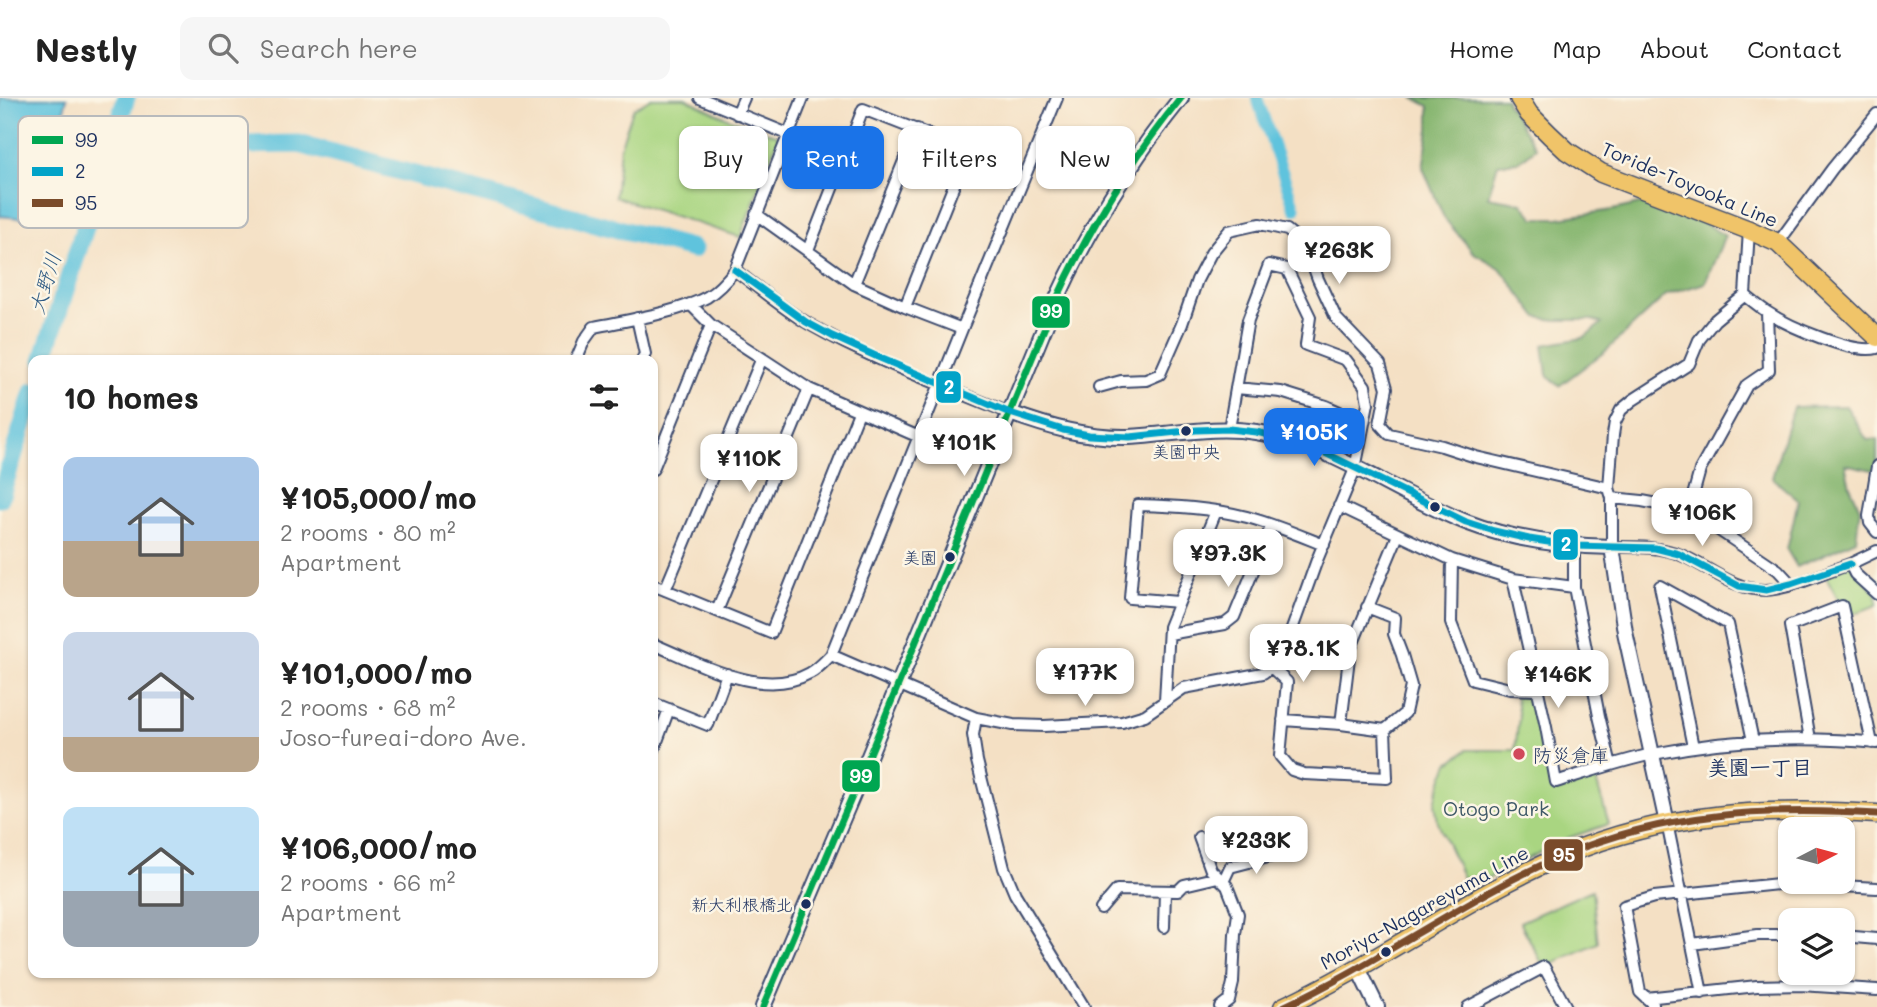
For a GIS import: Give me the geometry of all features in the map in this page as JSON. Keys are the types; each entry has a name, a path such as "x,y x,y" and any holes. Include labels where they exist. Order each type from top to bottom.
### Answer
{"main road":[{"name":"Toride-Toyooka Line","path":"1519,98 1529,114 1567,151 1601,173 1778,243 1877,337"},
{"name":"Moriya-Nagareyama Line","path":"1283,1007 1546,864 1594,844 1667,823 1702,817 1772,810 1877,814"}],"street":[{"path":"700,98 782,132"},
{"path":"737,114 744,98"},
{"path":"791,126 803,98"},
{"path":"658,646 727,674 754,682 780,684 811,673 831,655 1057,98"},
{"path":"763,1007 1073,263 1117,186 1158,125 1181,98"},
{"path":"808,250 863,109 910,126"},
{"path":"1778,243 1832,169 1877,114"},
{"path":"578,355 594,327 690,304 709,296 724,283 735,270 782,149"},
{"path":"854,284 898,177"},
{"path":"905,307 952,189"},
{"path":"756,214 854,284 962,329"},
{"path":"1099,387 1121,381 1146,380 1160,374 1182,324 1197,280 1211,253 1229,232 1260,224 1287,230 1306,246 1336,318 1380,364 1387,388 1380,424 1389,434 1611,493 1689,510 1779,570 1791,584"},
{"path":"1702,993 1625,632 1612,547 1611,493 1615,422 1622,410 1633,400 1689,364 1699,340 1714,320 1745,295 1749,230"},
{"path":"831,655 976,718 1023,725 1122,722 1145,715 1184,688 1263,673 1276,663 1287,643 1317,560 1355,469 1368,404 1365,386 1346,360 1306,345 1310,317 1287,269 1269,265 1248,320 1229,429"},
{"path":"735,270 806,322 940,384 1010,413 1063,430 1108,437 1130,437 1229,429 1287,439 1315,449 1466,522 1529,539 1574,546 1655,548 1679,555 1739,586 1766,590 1791,584 1850,564 1877,551"},
{"path":"1745,295 1767,312 1798,329 1864,349 1877,348"},
{"path":"690,304 711,325 809,389 919,437"},
{"path":"1689,510 1700,470 1740,397 1747,386 1769,370 1767,312"},
{"path":"637,318 644,355"},
{"path":"658,457 711,325"},
{"path":"665,590 762,358"},
{"path":"1236,388 1281,392 1326,406 1364,422"},
{"path":"717,611 809,389"},
{"path":"658,587 771,633 859,412"},
{"path":"1877,466 1870,516 1870,523 1877,532"},
{"path":"1178,602 1130,598 1138,505 1216,511 1272,525 1324,545"},
{"path":"1339,506 1451,560 1513,579 1574,587"},
{"path":"1165,701 1169,627 1216,511"},
{"path":"1169,634 1225,624 1234,617 1272,525"},
{"path":"1340,724 1350,650 1398,535"},
{"path":"1574,546 1574,587 1611,765"},
{"path":"1451,560 1451,623 1473,680 1510,689 1536,690"},
{"path":"1850,564 1854,574 1877,594"},
{"path":"1513,579 1556,782 1651,754 1693,747 1810,739 1874,743 1842,606 1790,626 1810,739"},
{"path":"1693,747 1660,586 1728,624 1753,741"},
{"path":"1283,720 1385,730 1405,713 1411,686 1394,634 1395,618 1367,607"},
{"path":"1271,667 1287,682 1280,756 1292,770 1304,774 1387,778 1385,730"},
{"path":"658,705 708,725 727,674"},
{"path":"658,739 669,709"},
{"path":"976,718 973,736 977,761 1004,868 1015,894 1084,1007"},
{"path":"1199,837 1211,870 1227,886 1238,914 1233,983 1229,1000 1220,1007"},
{"path":"1101,909 1117,890 1178,891 1184,885 1221,880 1230,867 1276,855"},
{"path":"1877,888 1788,883 1654,897 1624,906 1640,992 1650,1003 1757,986 1852,987 1877,990"},
{"path":"1164,891 1164,927"},
{"path":"1692,943 1778,935"},
{"path":"1855,937 1877,939"},
{"path":"1468,1007 1544,967 1566,1007"},
{"path":"1358,968 1377,1007"}],"green space":[{"path":"651,98 685,98 751,126 679,126 679,189 759,189 740,237 615,197 620,148 633,109"},
{"path":"1413,98 1506,98 1536,148 1518,162 1498,164 1488,197 1522,203 1534,218 1558,218 1652,201 1683,210 1725,236 1705,283 1666,295 1607,350 1559,386 1547,375 1543,345 1583,338 1602,323 1537,317 1500,268 1474,253 1444,218 1423,168 1429,129 1429,106"},
{"path":"768,132 779,136 768,164"},
{"path":"1846,406 1867,440 1877,439 1877,471 1845,464 1850,486 1860,508 1856,540 1797,567 1787,550 1798,500 1772,478 1793,407"},
{"path":"1850,564 1877,594 1877,605 1845,617 1824,573"},
{"name":"Otogo Park","path":"1515,695 1532,695 1554,789 1595,777 1609,824 1568,838 1468,889 1438,823 1435,803 1449,763 1467,750 1515,750 1519,717"},
{"path":"1592,890 1598,943 1544,967 1520,922"}],"water":[{"path":"0,98 67,98 63,116 18,116 18,218 0,216"}],"waterway":[{"name":"大野川","path":"120,116 126,98"},
{"path":"1257,98 1295,209"},
{"path":"248,145 299,144 693,249"},
{"name":"大野川","path":"45,355 85,228"},
{"name":"大野川","path":"0,498 28,408"}],"transit line":[{"name":"99","path":"763,1007 1053,307 1110,198 1181,98"},
{"name":"2","path":"735,270 806,322 832,336 1010,413 1063,430 1089,435 1130,437 1229,429 1287,439 1315,448 1466,522 1529,539 1574,546 1655,548 1679,554 1739,586 1766,590 1850,564"},
{"name":"95","path":"1283,1007 1354,970 1492,890 1564,855 1602,841 1641,829 1718,816 1796,811 1877,814"}],"place":[{"name":"美園中央","path":"1186,431"},
{"name":"美園","path":"950,557"},
{"name":"防災倉庫","path":"1519,754"},
{"name":"新大利根橋北","path":"806,904"}],"district":[{"name":"美園一丁目","path":"1760,766"}]}
